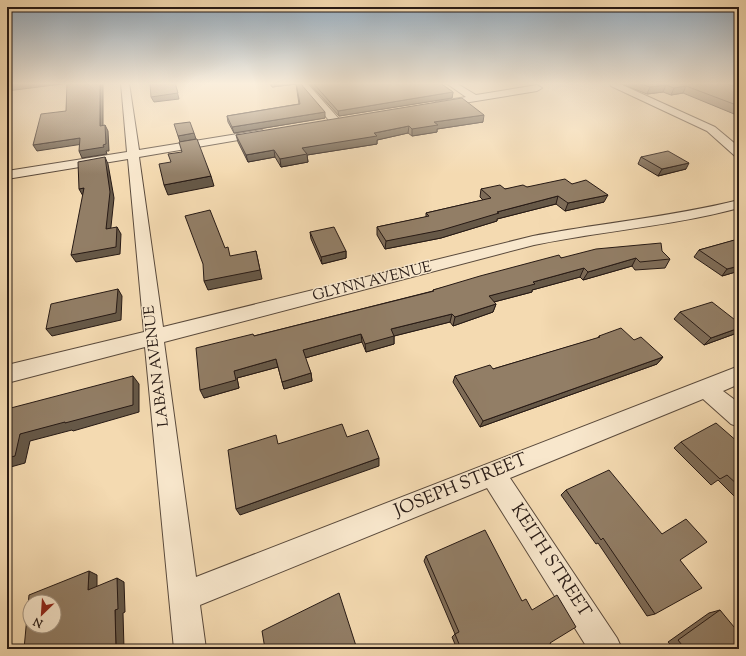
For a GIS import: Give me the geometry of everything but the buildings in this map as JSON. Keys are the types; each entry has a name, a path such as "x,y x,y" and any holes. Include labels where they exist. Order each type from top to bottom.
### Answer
{"street":[{"name":"LABAN AVENUE","path":"128,114 190,649"},
{"path":"320,124 339,121 332,114"},
{"path":"678,114 711,129 739,153"},
{"path":"7,175 273,131"},
{"name":"GLYNN AVENUE","path":"7,374 533,241 582,231 712,211 739,204"},
{"name":"JOSEPH STREET","path":"184,597 739,375"},
{"path":"705,388 739,417"},
{"name":"KEITH STREET","path":"493,474 606,649"}]}
